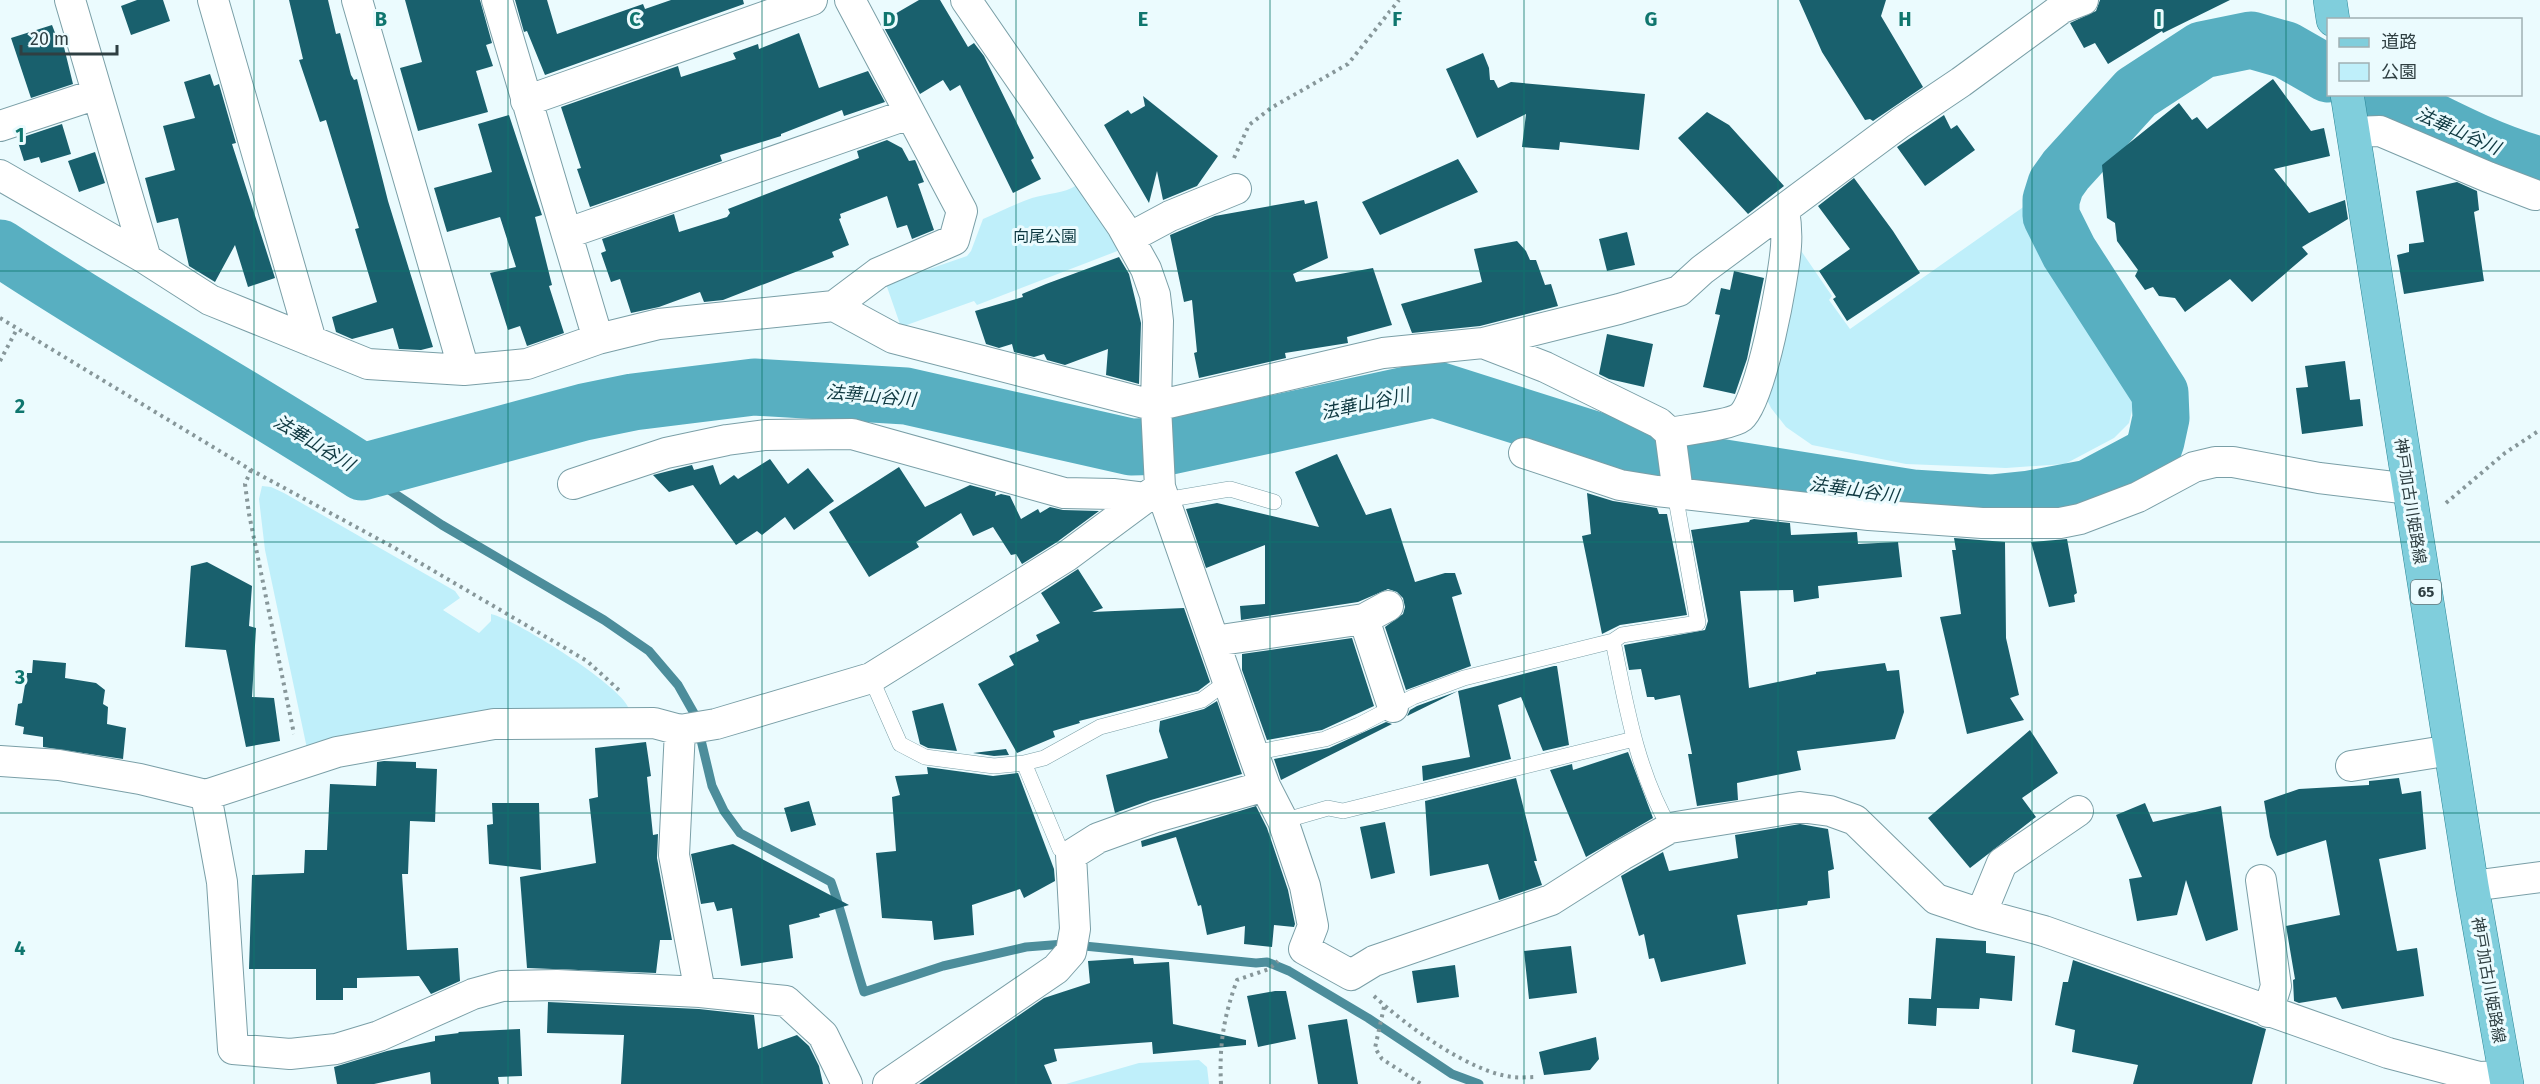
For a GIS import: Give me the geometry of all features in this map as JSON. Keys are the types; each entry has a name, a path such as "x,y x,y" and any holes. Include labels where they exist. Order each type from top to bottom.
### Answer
{"main road":[{"path":"2330,0 2333,18"},
{"name":"神戸加古川姫路線","path":"2347,97 2472,886 2506,1080"}],"street":[{"path":"70,0 146,259"},
{"path":"213,0 311,341"},
{"path":"357,0 464,369"},
{"path":"498,0 598,339"},
{"path":"526,101 812,0"},
{"path":"0,175 146,259 210,300 368,364 464,369 527,364 598,339 659,324 834,306 878,273 954,240 962,211 850,0"},
{"path":"966,0 1129,238 1146,269 1155,295 1158,321 1157,495 1214,641 1265,786 1283,821 1305,886 1313,926 1304,949 1351,975 1374,961 1551,900 1670,828 1800,807 1830,811 1855,820 1936,899 2056,935 2388,1053 2479,1077 2506,1080"},
{"path":"834,306 893,338 1156,405 1383,353 1483,343 1619,309 1679,291 1702,270 1900,123 2062,9 2083,0"},
{"path":"0,126 97,94"},
{"path":"568,233 909,114"},
{"path":"2353,132 2380,131 2535,195"},
{"path":"1129,238 1170,216 1233,191"},
{"path":"1670,433 1731,421 1740,417 1751,404 1760,379 1786,248 1787,225 1784,210"},
{"path":"1483,343 1545,367 1659,423 1670,433 1678,493"},
{"path":"573,484 666,453 717,442 765,435 852,434 1064,493 1157,495"},
{"path":"1524,453 1620,485 1869,515 1982,523 2060,523 2080,519 2117,506 2194,467 2215,462 2233,462 2319,478 2410,489"},
{"path":"0,761 59,765 140,779 206,795 337,752 494,724 668,727 716,724 871,678 1058,562 1157,495"},
{"path":"1214,641 1376,613 1393,707"},
{"path":"668,727 674,855 700,992"},
{"path":"2351,766 2451,750"},
{"path":"888,1084 1056,969 1071,952 1075,929 1071,855 1098,838 1156,817 1265,786"},
{"path":"206,795 222,882 233,1048 290,1054 336,1048 379,1036 473,994 502,986 557,985 700,992 786,1001 823,1035 847,1084"},
{"path":"1981,914 2002,862 2078,811"},
{"path":"2472,886 2540,877"},
{"path":"2260,880 2276,986 2268,1012"}],"lane":[{"path":"1157,495 1230,489 1274,502"},
{"path":"1253,753 1325,738 1413,697 1464,678 1613,641 1622,635 1698,623 1677,505 1678,493"},
{"path":"1613,641 1634,740 1660,812 1670,828"},
{"path":"871,678 900,744 925,758 994,766 1044,758 1100,728 1202,700 1228,681"},
{"path":"1283,821 1328,808 1343,811 1634,740"},
{"path":"1024,763 1060,849 1071,855"}],"path":[{"path":"1233,191 1234,156 1249,126 1271,108 1348,64 1400,0"},
{"path":"0,318 251,471 393,547 587,660 668,727"},
{"path":"0,361 17,329"},
{"path":"2415,523 2455,497 2505,453 2540,430"},
{"path":"251,471 245,484 249,514 300,764"},
{"path":"1221,1084 1219,1062 1224,1014 1237,980 1269,969"},
{"path":"1421,1084 1382,1059 1376,1048 1384,1006 1437,1044 1463,1059 1495,1073 1512,1077 1536,1077"}],"green space":[{"name":"向尾公園","path":"1077,185 1120,250 977,305 974,301 901,327 886,284 967,256 983,219 1032,198 1061,192"},
{"path":"2029,203 2048,231 2090,307 2113,340 2126,367 2135,398 2129,423 2114,438 2065,464 2006,468 1906,464 1812,445 1786,427 1771,408 1763,391 1793,239 1832,296 1829,300 1850,329"},
{"path":"262,486 284,493 455,591 460,598 443,610 479,633 491,621 491,614 544,641 608,685 629,709 309,758 265,550 259,499"},
{"path":"1199,1060 1207,1067 1209,1084 1066,1084 1139,1063"}],"building":[{"path":"137,0 163,0 170,21 131,35 121,6"},
{"path":"289,0 328,0 336,34 340,33 351,75 354,80 357,79 388,201 433,347 421,350 399,349 393,328 352,339 336,332 332,317 377,302 355,229 359,228 326,120 320,122 299,60 303,59"},
{"path":"405,0 480,0 492,43 486,45 493,66 476,71 488,112 418,131 400,68 422,62"},
{"path":"515,0 547,0 557,34 643,4 645,9 671,0 743,0 744,4 545,75 527,31 524,32"},
{"path":"919,0 940,0 968,47 974,43 984,56 1034,158 1031,160 1041,179 1013,193 960,85 950,91 943,80 920,94 881,22"},
{"path":"1799,0 1886,0 1881,16 1923,87 1873,121 1865,120 1822,52"},
{"path":"2100,0 2230,0 2163,33 2162,31 2108,64 2095,43 2084,48 2070,23 2096,11"},
{"path":"52,25 59,43 63,43 73,84 31,98 11,38"},
{"path":"799,33 819,88 868,71 885,102 844,116 842,110 781,134 781,136 720,155 722,161 590,207 577,169 581,168 561,107 678,66 681,77 736,59 733,53 758,44 759,49"},
{"path":"1483,53 1489,68 1490,80 1494,80 1498,88 1511,82 1645,94 1639,150 1560,142 1559,150 1522,147 1526,114 1477,138 1446,69"},
{"path":"210,74 214,86 219,84 236,143 232,144 275,278 248,287 235,245 215,282 189,266 178,218 157,223 145,178 175,170 163,126 195,118 184,82"},
{"path":"2273,79 2311,131 2324,128 2330,156 2274,169 2309,213 2345,200 2348,219 2302,247 2308,254 2252,302 2230,279 2185,312 2175,298 2159,296 2153,287 2145,290 2135,276 2138,270 2117,241 2115,223 2107,218 2102,165 2179,103 2192,120 2197,117 2207,129"},
{"path":"1143,96 1218,156 1197,186 1163,200 1157,171 1149,203 1104,125 1128,110 1131,114 1145,106"},
{"path":"1707,112 1729,125 1784,186 1748,214 1678,138"},
{"path":"509,115 542,215 535,217 552,285 549,286 564,333 527,346 520,326 508,330 490,273 516,267 500,217 447,232 434,188 492,172 478,124"},
{"path":"1944,115 1951,129 1957,125 1975,150 1925,186 1897,147"},
{"path":"62,124 71,154 41,163 39,157 24,161 17,139"},
{"path":"887,140 902,148 909,161 915,160 924,182 918,184 934,230 912,239 907,225 897,228 887,196 840,214 839,219 849,245 832,252 834,257 723,300 704,302 700,292 659,307 631,313 620,279 611,282 601,253 606,251 602,239 674,214 679,232 727,217 730,213 728,209 859,158 857,151"},
{"path":"95,152 105,183 79,192 68,161"},
{"path":"1458,159 1478,192 1380,235 1362,202"},
{"path":"1854,178 1920,273 1847,321 1833,299 1836,297 1819,271 1850,249 1818,206"},
{"path":"2457,182 2477,191 2479,210 2474,212 2484,281 2404,294 2397,255 2409,252 2409,244 2424,242 2416,191"},
{"path":"1304,200 1305,204 1317,201 1328,258 1293,274 1296,282 1373,268 1392,325 1347,337 1348,343 1285,353 1286,358 1199,378 1194,353 1197,352 1192,300 1184,302 1170,235 1215,216"},
{"path":"1627,232 1635,265 1607,271 1599,239"},
{"path":"1517,241 1530,260 1536,260 1545,285 1551,284 1558,306 1480,326 1412,333 1401,304 1482,282 1474,249"},
{"path":"1119,257 1129,274 1141,323 1139,384 1106,375 1108,349 1065,365 1047,360 1044,354 1034,357 1014,352 1012,344 999,348 986,344 975,311 1023,297 1022,294 1046,284"},
{"path":"1734,271 1764,278 1747,359 1735,394 1703,387 1720,315 1715,314 1721,288 1730,290"},
{"path":"1607,334 1653,344 1644,387 1609,379 1599,374"},
{"path":"2345,361 2350,400 2360,399 2363,426 2302,434 2296,388 2308,387 2305,366"},
{"path":"1337,454 1366,515 1391,508 1415,582 1445,573 1455,573 1462,594 1452,597 1471,666 1406,690 1385,627 1403,614 1405,607 1403,598 1397,592 1388,589 1358,602 1241,620 1240,606 1265,604 1265,545 1206,568 1186,509 1217,503 1319,527 1295,472"},
{"path":"770,459 788,484 808,468 834,501 794,530 785,517 762,535 757,531 736,545 693,485 669,492 653,475 692,465 694,470 713,465 720,485 734,475 738,479"},
{"path":"899,467 925,507 970,485 996,492 995,496 1001,494 1010,496 1021,519 1038,509 1040,513 1050,507 1063,510 1099,511 1022,564 1016,554 1011,555 993,527 973,536 961,513 916,542 919,547 869,577 829,512"},
{"path":"1587,493 1613,501 1657,508 1659,514 1667,514 1687,615 1620,625 1602,634 1582,536 1591,534"},
{"path":"1754,519 1790,523 1791,535 1857,532 1858,544 1898,542 1902,577 1818,586 1819,598 1794,602 1793,590 1740,591 1749,688 1816,674 1816,672 1885,663 1887,671 1899,670 1904,712 1895,739 1797,751 1801,770 1737,783 1738,800 1697,806 1688,754 1692,754 1680,695 1655,700 1654,697 1647,697 1641,669 1629,670 1624,645 1705,630 1708,621 1691,530 1749,522"},
{"path":"1954,538 2005,542 2006,638 2019,695 2010,698 2024,720 1967,734 1940,617 1961,614 1952,550 1956,550"},
{"path":"2067,539 2077,593 2074,595 2075,602 2049,607 2031,542"},
{"path":"207,562 252,586 249,626 256,628 252,697 274,698 280,741 246,747 226,650 185,647 191,566"},
{"path":"1078,569 1103,608 1092,612 1184,608 1210,682 1198,691 1079,721 1080,723 1053,731 1055,737 1017,753 978,684 1014,665 1009,656 1039,641 1036,635 1060,623 1041,593"},
{"path":"1352,638 1374,706 1322,730 1267,740 1242,670 1242,654"},
{"path":"33,660 66,663 65,678 96,683 105,690 103,704 108,707 107,724 126,728 123,759 43,747 43,737 23,734 24,727 15,725 18,704 22,703 27,673 32,673"},
{"path":"1557,666 1569,745 1543,751 1521,697 1498,705 1511,759 1423,781 1422,766 1470,757 1458,691"},
{"path":"1458,691 1407,716 1410,710 1417,706"},
{"path":"1217,701 1242,774 1151,800 1115,813 1106,775 1168,758 1159,731 1160,721 1204,709"},
{"path":"943,703 957,751 928,748 920,744 912,711"},
{"path":"1386,722 1392,724 1281,780 1274,759 1329,748"},
{"path":"2030,730 2058,773 2022,798 2036,817 1970,868 1928,818"},
{"path":"646,742 651,776 647,777 653,835 658,834 657,858 672,940 660,940 656,973 527,968 520,877 596,863 589,799 598,797 595,748"},
{"path":"1006,749 1009,755 994,756 973,753"},
{"path":"1628,752 1653,818 1586,857 1550,770 1572,764 1573,770"},
{"path":"377,762 416,762 416,768 437,769 435,822 410,821 408,874 402,874 407,950 458,948 460,981 431,994 419,976 357,978 357,988 343,988 343,1000 316,1000 316,969 249,969 252,875 304,873 305,850 327,850 330,784 376,786"},
{"path":"927,767 993,776 1018,773 1054,869 1055,881 1024,898 1020,889 972,905 974,935 934,940 932,921 882,918 876,853 896,851 892,797 900,795 895,776 928,774"},
{"path":"1516,778 1537,861 1534,861 1542,885 1499,900 1488,864 1430,876 1425,801"},
{"path":"2399,778 2402,794 2421,791 2426,849 2379,859 2397,951 2417,948 2424,996 2342,1009 2336,997 2299,1003 2294,1001 2293,980 2295,979 2286,926 2340,915 2326,840 2277,856 2270,837 2264,801 2299,789 2369,785 2369,781"},
{"path":"809,801 816,825 791,832 784,808"},
{"path":"492,803 539,803 541,870 489,864 487,825 493,824"},
{"path":"2145,803 2153,822 2221,806 2238,930 2206,941 2186,880 2177,915 2137,921 2129,879 2142,877 2116,815"},
{"path":"1256,806 1267,828 1288,890 1295,924 1294,927 1274,925 1272,947 1244,944 1245,926 1207,935 1201,905 1198,906 1176,837 1142,847 1141,841"},
{"path":"1385,822 1395,873 1371,879 1360,827"},
{"path":"1800,824 1828,829 1834,869 1828,871 1830,898 1808,901 1807,905 1737,915 1746,964 1661,982 1654,958 1649,959 1644,934 1639,936 1621,876 1663,852 1669,871 1738,858 1735,835"},
{"path":"733,844 849,905 819,914 820,917 789,925 793,958 741,966 732,908 717,911 714,902 701,904 691,854"},
{"path":"1936,938 1986,941 1986,953 2015,956 2012,1001 1980,998 1979,1009 1937,1008 1936,1026 1908,1024 1909,998 1931,999"},
{"path":"1571,946 1577,993 1529,999 1524,951"},
{"path":"1133,958 1134,964 1169,962 1173,1024 1246,1040 1246,1045 1153,1054 1152,1042 1054,1049 1057,1061 1044,1065 1052,1084 919,1084 1044,998 1090,983 1088,961"},
{"path":"2073,960 2266,1029 2252,1084 2133,1084 2138,1065 2072,1052 2075,1030 2055,1025 2063,982 2068,982"},
{"path":"1455,965 1459,997 1417,1003 1412,971"},
{"path":"1286,991 1296,1039 1258,1047 1247,996"},
{"path":"548,1002 699,1009 754,1015 758,1049 797,1035 809,1046 819,1066 823,1084 621,1084 624,1035 547,1033"},
{"path":"1347,1019 1358,1084 1318,1084 1308,1025"},
{"path":"520,1029 522,1076 498,1077 499,1084 431,1084 430,1072 374,1084 337,1084 334,1067 387,1051 435,1041 435,1036 458,1032"},
{"path":"1596,1037 1599,1059 1590,1070 1544,1075 1539,1052"}],"waterway":[{"name":"法華山谷川","path":"0,248 362,472 584,412 633,402 754,387 906,396 1131,447 1171,446 1434,389 1664,462 1686,462 1912,498 1991,503 2030,499 2089,488 2151,455 2156,441 2161,418 2160,393 2069,252 2051,216 2051,200 2056,184 2066,170 2136,93 2202,50 2251,40 2286,50 2327,73"},
{"name":"法華山谷川","path":"2382,96 2478,143 2540,165"},
{"path":"362,472 442,525 604,620 649,651 678,685 695,715 712,786 724,811 740,833 831,882 864,992 943,966 1026,947 1064,944 1256,963 1267,962 1289,971 1368,1018 1452,1074 1479,1084"}]}
